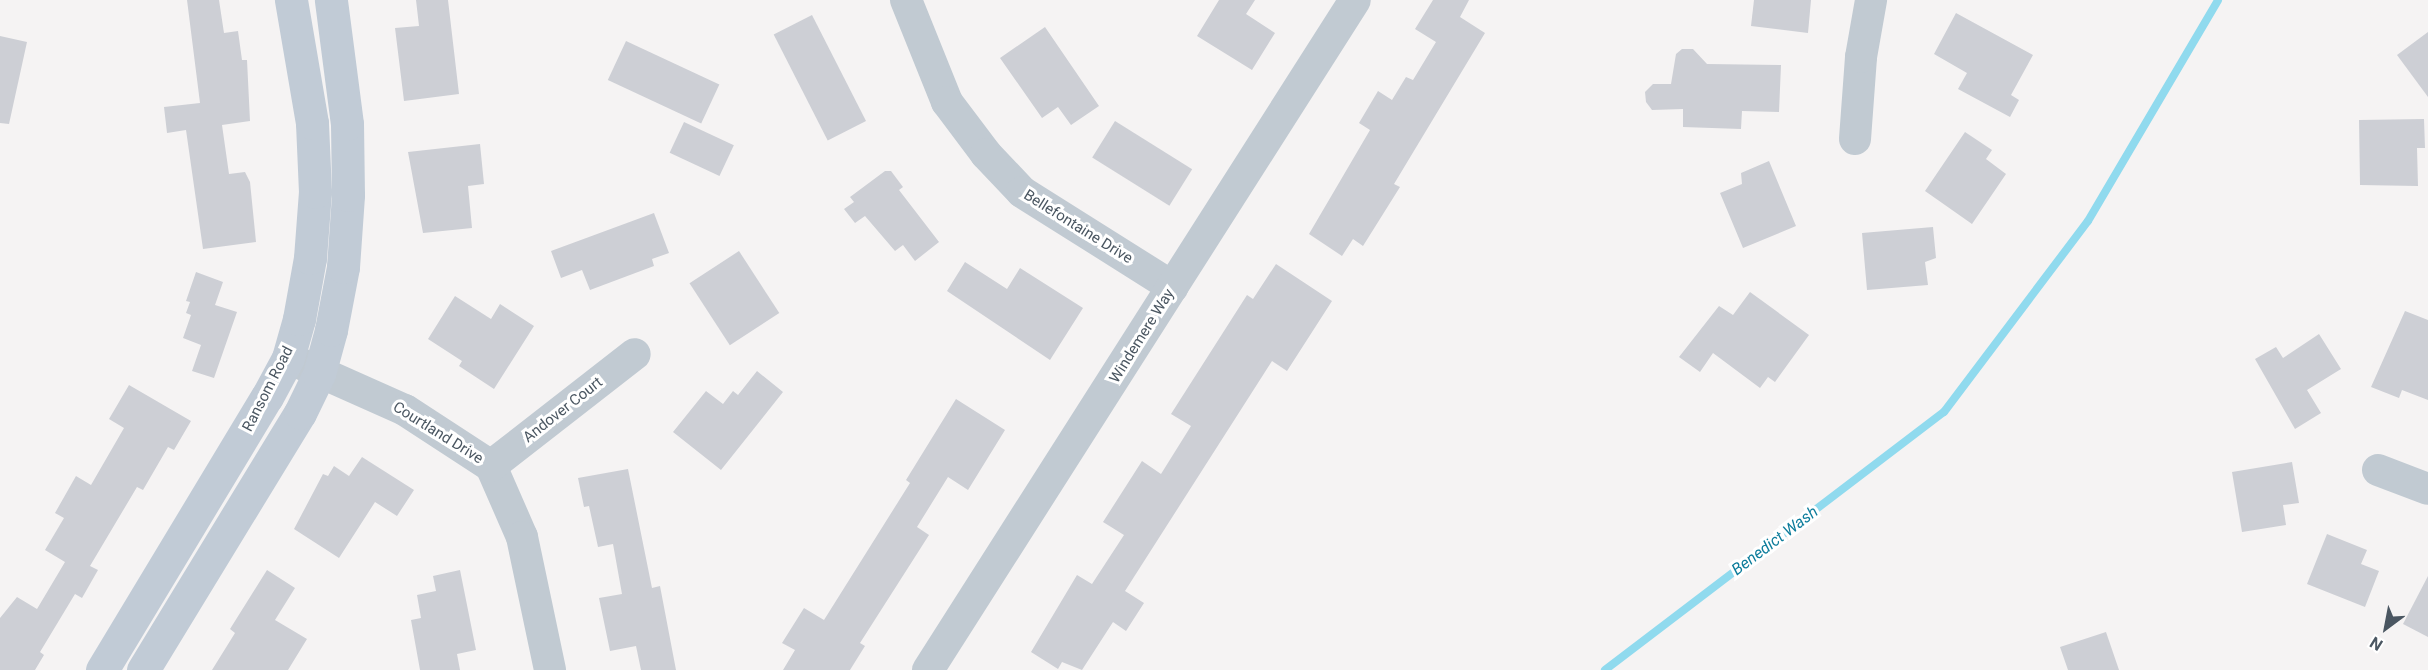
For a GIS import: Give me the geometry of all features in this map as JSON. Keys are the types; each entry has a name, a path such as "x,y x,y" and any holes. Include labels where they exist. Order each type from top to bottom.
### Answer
{"street":[{"name":"Ransom Road","path":"102,670 229,465 288,358 310,258 315,192 312,123 291,0"},
{"path":"143,670 260,481 319,374 343,267 348,195 347,124 331,0"},
{"name":"Bellefontaine Drive","path":"906,0 947,102 986,154 1022,192 1173,287"},
{"name":"Windemere Way","path":"928,670 1355,0"},
{"path":"1855,140 1861,57 1871,0"},
{"name":"Andover Court","path":"491,466 635,354"},
{"name":"Courtland Drive","path":"288,358 319,374 405,410 491,466 522,537 550,670"},
{"path":"2378,470 2428,489"}],"building":[{"path":"187,0 219,0 224,33 238,31 242,60 247,60 250,121 222,125 229,174 245,172 250,182 256,242 203,249 186,130 167,133 164,107 200,103"},
{"path":"416,0 448,0 459,94 404,101 395,28 419,26"},
{"path":"1219,0 1255,0 1246,14 1275,33 1252,70 1197,36"},
{"path":"1433,0 1469,0 1460,17 1485,33 1394,184 1400,187 1363,246 1353,239 1342,256 1309,234 1370,130 1359,123 1378,91 1392,100 1406,77 1413,80 1436,42 1415,29"},
{"path":"1754,0 1811,0 1808,33 1751,26"},
{"path":"1956,13 2033,55 2011,95 2019,100 2010,117 1958,89 1967,73 1934,54"},
{"path":"812,15 866,121 828,141 774,35"},
{"path":"1045,27 1099,106 1071,125 1058,107 1042,118 1000,58"},
{"path":"2428,32 2428,97 2397,55"},
{"path":"0,36 27,42 9,124 0,123"},
{"path":"626,41 719,85 701,124 608,80"},
{"path":"1682,49 1693,49 1707,64 1781,65 1779,112 1742,111 1741,129 1683,127 1683,109 1652,110 1646,102 1645,92 1653,84 1671,84 1676,54"},
{"path":"2424,119 2425,148 2417,148 2418,186 2360,185 2359,120"},
{"path":"1115,121 1192,169 1169,206 1092,157"},
{"path":"684,122 734,145 719,176 670,153"},
{"path":"1965,132 1992,150 1986,159 2006,174 1972,224 1925,191"},
{"path":"480,144 484,184 468,186 472,228 423,233 408,152"},
{"path":"1769,161 1796,226 1743,248 1720,193 1742,184 1741,173"},
{"path":"885,171 891,171 903,187 899,190 939,242 915,261 903,245 895,251 865,216 855,223 844,209 854,202 850,197"},
{"path":"654,213 669,253 652,259 654,266 590,290 582,270 561,278 551,251"},
{"path":"1933,227 1936,258 1925,262 1928,285 1867,290 1862,233"},
{"path":"739,251 779,313 730,345 690,283"},
{"path":"965,262 1007,289 1020,268 1083,308 1050,360 947,291"},
{"path":"1276,264 1332,301 1287,371 1272,361 1125,591 1144,603 1126,631 1113,622 1082,670 1062,662 1058,669 1031,652 1077,575 1092,584 1124,535 1103,522 1142,461 1161,474 1191,426 1171,414 1247,295 1253,299"},
{"path":"196,272 223,282 215,305 237,312 214,378 192,371 201,345 183,338 191,315 186,313 190,302 186,301"},
{"path":"1750,292 1809,335 1775,382 1768,377 1760,388 1713,353 1700,372 1679,357 1719,306 1733,315"},
{"path":"455,296 491,319 500,304 534,326 494,389 459,366 462,361 428,339"},
{"path":"2405,311 2428,320 2428,400 2402,390 2399,398 2371,387"},
{"path":"2319,334 2341,369 2307,390 2321,413 2295,429 2255,359 2276,347 2283,358"},
{"path":"757,371 783,392 721,470 673,432 706,391 723,404 733,391 738,395"},
{"path":"129,385 191,421 174,450 168,447 143,490 137,487 90,566 98,570 82,598 75,594 40,652 44,655 35,670 0,670 0,618 17,597 37,609 65,562 45,550 64,518 55,513 76,476 91,485 124,428 109,419"},
{"path":"956,399 1005,430 968,490 948,477 917,527 929,535 860,643 865,646 850,670 783,670 795,650 782,643 804,608 824,620 910,483 906,480"},
{"path":"362,457 414,490 397,516 375,502 339,558 294,529 323,474 328,476 334,466 349,476"},
{"path":"2292,462 2299,503 2283,505 2286,525 2242,532 2232,472"},
{"path":"628,469 652,588 660,586 676,670 641,670 636,646 610,651 599,598 622,594 613,544 598,547 589,506 584,507 578,478"},
{"path":"2327,534 2367,550 2361,564 2379,571 2365,607 2307,584"},
{"path":"267,570 295,588 275,620 307,639 288,670 212,670 235,633 230,629"},
{"path":"460,570 476,650 457,654 460,670 420,670 411,620 421,618 417,595 436,591 433,576"},
{"path":"2428,576 2428,637 2403,624"},
{"path":"2106,632 2119,670 2068,670 2060,647"}],"waterway":[{"name":"Benedict Wash","path":"1605,670 1944,412 2088,221 2218,0"}]}
